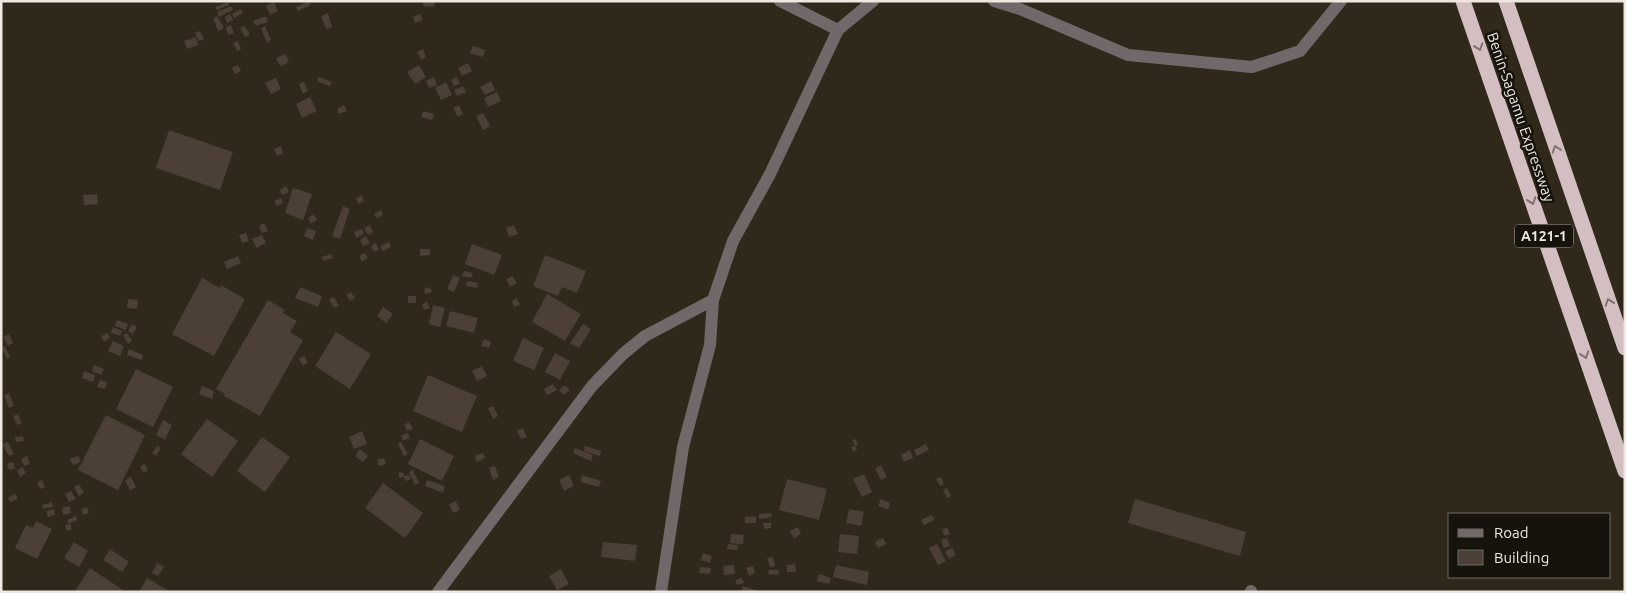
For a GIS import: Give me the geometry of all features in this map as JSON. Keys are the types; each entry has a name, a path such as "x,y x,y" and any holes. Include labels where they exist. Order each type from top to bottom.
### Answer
{"highway":[{"name":"Benin-Sagamu Expressway","path":"1463,1 1625,471"},
{"name":"Benin-Sagamu Expressway","path":"1506,1 1625,348"}],"street":[{"path":"780,1 838,30"},
{"path":"661,592 683,447 710,345 713,300 733,241 770,174 838,30 873,1"},
{"path":"994,1 1020,9 1128,55 1252,67 1300,51 1341,1"},
{"path":"438,592 592,386 623,354 645,336 713,300"}],"building":[{"path":"309,1 311,5 298,11 296,7"},
{"path":"424,1 435,1 434,7 423,6"},
{"path":"228,2 229,5 217,10 215,7"},
{"path":"274,2 278,11 270,15 266,6"},
{"path":"231,6 233,10 219,17 217,12"},
{"path":"241,9 243,13 234,18 232,14"},
{"path":"328,13 332,27 326,29 321,16"},
{"path":"230,14 233,20 227,23 225,17"},
{"path":"420,14 423,20 415,23 413,17"},
{"path":"217,16 224,28 218,31 213,19"},
{"path":"266,16 268,22 256,26 253,21"},
{"path":"231,25 234,33 228,35 226,27"},
{"path":"245,26 250,35 245,37 240,28"},
{"path":"265,26 271,40 267,43 261,28"},
{"path":"200,31 204,39 199,41 195,33"},
{"path":"196,37 198,45 187,49 184,41"},
{"path":"238,41 241,49 237,51 233,43"},
{"path":"473,46 485,50 483,57 470,53"},
{"path":"423,49 426,57 421,60 417,52"},
{"path":"286,54 289,62 280,66 276,58"},
{"path":"468,63 472,71 462,76 458,68"},
{"path":"238,65 241,71 235,74 232,68"},
{"path":"419,65 426,77 415,84 407,72"},
{"path":"319,77 332,82 330,86 317,81"},
{"path":"434,77 437,85 429,88 426,81"},
{"path":"457,77 460,84 454,86 451,80"},
{"path":"276,78 281,89 271,94 265,83"},
{"path":"491,81 495,90 485,95 480,87"},
{"path":"304,82 308,91 303,94 299,84"},
{"path":"446,82 452,95 441,100 435,88"},
{"path":"463,86 466,92 457,96 454,90"},
{"path":"497,92 501,101 488,107 484,98"},
{"path":"310,97 317,111 302,118 296,104"},
{"path":"344,105 347,111 339,114 337,109"},
{"path":"459,105 463,114 458,117 453,108"},
{"path":"423,111 434,114 432,120 421,117"},
{"path":"483,113 490,126 483,130 476,116"},
{"path":"169,130 233,152 220,190 156,168"},
{"path":"281,146 283,153 277,156 274,149"},
{"path":"286,186 289,192 282,195 280,190"},
{"path":"293,188 312,194 303,220 285,213"},
{"path":"97,194 98,204 84,205 83,195"},
{"path":"362,195 364,201 358,204 356,198"},
{"path":"281,198 283,203 277,206 274,201"},
{"path":"343,206 350,209 340,239 332,236"},
{"path":"381,210 383,215 376,218 374,214"},
{"path":"314,214 317,220 311,224 308,218"},
{"path":"264,223 268,231 262,233 259,226"},
{"path":"370,225 373,232 368,235 364,228"},
{"path":"514,225 518,234 509,237 506,228"},
{"path":"307,228 316,231 313,240 304,236"},
{"path":"362,229 364,234 356,238 354,232"},
{"path":"246,233 249,241 242,243 239,235"},
{"path":"262,235 266,243 256,248 252,239"},
{"path":"366,236 370,243 363,246 360,240"},
{"path":"389,242 391,247 383,251 380,246"},
{"path":"376,243 379,250 374,252 371,246"},
{"path":"472,244 502,255 494,275 465,264"},
{"path":"420,249 430,249 430,255 420,256"},
{"path":"365,253 368,258 362,262 359,256"},
{"path":"331,254 333,258 323,261 322,257"},
{"path":"545,255 586,271 577,293 562,287 558,296 533,286"},
{"path":"238,256 241,263 227,269 224,262"},
{"path":"464,271 473,273 471,278 462,276"},
{"path":"453,275 460,278 454,292 447,289"},
{"path":"512,276 517,283 510,287 506,279"},
{"path":"202,278 220,288 221,285 245,299 214,356 172,334"},
{"path":"467,281 478,283 477,288 466,286"},
{"path":"300,287 322,296 318,307 295,298"},
{"path":"430,287 432,292 425,294 424,289"},
{"path":"351,292 355,298 350,301 346,295"},
{"path":"547,294 581,314 565,341 532,322"},
{"path":"408,296 416,296 416,303 408,303"},
{"path":"334,297 339,306 334,308 329,299"},
{"path":"517,298 520,305 514,307 512,301"},
{"path":"128,299 138,300 137,309 127,308"},
{"path":"268,300 285,310 283,313 297,321 290,332 303,340 260,416 224,396 225,394 216,389"},
{"path":"427,302 430,308 424,310 422,304"},
{"path":"433,305 445,308 440,327 429,324"},
{"path":"383,307 393,314 386,323 377,316"},
{"path":"450,311 478,318 474,333 446,326"},
{"path":"117,320 128,324 126,330 115,326"},
{"path":"132,324 137,327 133,334 128,331"},
{"path":"583,324 591,329 579,348 570,343"},
{"path":"113,327 122,331 120,336 111,333"},
{"path":"336,332 371,354 350,389 315,366"},
{"path":"108,333 110,338 104,342 101,336"},
{"path":"127,333 132,341 128,344 123,335"},
{"path":"9,334 13,343 8,346 3,337"},
{"path":"523,338 544,348 534,370 513,361"},
{"path":"484,339 491,342 489,348 481,346"},
{"path":"113,341 124,346 120,356 108,351"},
{"path":"5,346 10,357 7,359 2,348"},
{"path":"129,349 143,355 142,360 127,355"},
{"path":"555,353 570,361 560,380 545,372"},
{"path":"304,356 308,363 302,365 299,358"},
{"path":"94,365 104,369 101,375 92,371"},
{"path":"482,366 487,376 477,381 472,371"},
{"path":"136,369 173,387 153,427 116,409"},
{"path":"84,371 95,375 93,382 82,378"},
{"path":"428,375 477,396 462,432 413,411"},
{"path":"100,380 107,382 105,389 97,387"},
{"path":"553,384 557,390 547,395 544,389"},
{"path":"565,385 570,390 564,395 559,390"},
{"path":"202,386 214,391 212,399 199,394"},
{"path":"9,393 14,406 9,408 4,395"},
{"path":"493,406 498,416 493,419 488,408"},
{"path":"18,414 22,423 17,425 13,416"},
{"path":"106,415 145,435 118,490 78,470"},
{"path":"207,419 238,441 212,477 181,454"},
{"path":"163,420 172,425 165,440 156,435"},
{"path":"409,422 413,429 407,431 404,425"},
{"path":"523,428 527,437 521,439 517,431"},
{"path":"362,431 367,444 354,449 349,437"},
{"path":"407,433 410,438 403,441 401,436"},
{"path":"23,436 24,441 16,442 15,437"},
{"path":"262,437 290,457 265,492 237,471"},
{"path":"420,439 454,456 442,481 408,464"},
{"path":"855,439 858,444 855,446 852,440"},
{"path":"8,442 14,454 9,456 2,444"},
{"path":"401,442 408,454 404,456 398,444"},
{"path":"926,444 929,450 917,456 914,450"},
{"path":"157,446 161,448 156,456 152,453"},
{"path":"585,446 601,451 600,456 584,451"},
{"path":"855,446 857,450 854,452 851,447"},
{"path":"575,448 593,455 591,461 573,453"},
{"path":"360,449 368,456 363,462 355,456"},
{"path":"910,450 913,458 904,462 901,455"},
{"path":"483,453 485,458 477,462 475,456"},
{"path":"27,456 30,464 24,466 21,459"},
{"path":"78,456 81,462 73,465 70,459"},
{"path":"384,458 386,464 379,466 377,460"},
{"path":"13,462 15,468 9,470 7,464"},
{"path":"145,464 148,470 143,473 140,466"},
{"path":"881,465 887,477 881,480 875,469"},
{"path":"495,466 499,477 493,480 489,468"},
{"path":"23,467 26,473 20,477 17,470"},
{"path":"413,470 419,483 415,485 409,472"},
{"path":"399,472 404,473 404,476 409,475 411,479 406,481 404,477 399,478"},
{"path":"864,474 872,492 862,497 853,479"},
{"path":"569,475 574,486 564,491 559,480"},
{"path":"582,475 601,481 599,487 581,482"},
{"path":"131,477 136,487 130,490 125,480"},
{"path":"941,477 944,484 940,486 936,479"},
{"path":"787,479 827,489 819,520 779,510"},
{"path":"42,480 45,487 40,489 37,482"},
{"path":"427,480 445,486 443,493 425,486"},
{"path":"383,483 423,513 405,538 365,508"},
{"path":"79,484 84,493 79,496 74,487"},
{"path":"947,488 951,496 947,498 943,490"},
{"path":"71,491 76,499 69,502 65,494"},
{"path":"15,494 18,499 10,502 8,498"},
{"path":"881,499 890,503 888,510 878,506"},
{"path":"1135,499 1246,532 1240,556 1128,523"},
{"path":"456,501 460,510 453,513 449,504"},
{"path":"52,502 53,507 43,509 42,505"},
{"path":"70,506 71,513 63,515 62,508"},
{"path":"87,507 89,513 83,515 81,509"},
{"path":"54,509 55,515 48,517 46,511"},
{"path":"849,509 864,512 861,526 846,523"},
{"path":"771,513 772,517 759,519 759,514"},
{"path":"932,515 934,520 924,525 921,520"},
{"path":"76,516 77,520 70,523 72,529 67,531 65,525 69,524 67,520"},
{"path":"756,516 756,523 745,523 745,517"},
{"path":"36,521 52,529 37,559 15,548 26,525 33,528"},
{"path":"763,523 771,523 771,528 764,529"},
{"path":"798,527 801,534 794,538 790,531"},
{"path":"947,527 950,534 945,536 942,530"},
{"path":"731,534 744,535 743,544 730,543"},
{"path":"840,534 859,536 857,554 838,552"},
{"path":"883,538 886,544 878,548 875,542"},
{"path":"947,538 950,546 944,548 941,540"},
{"path":"74,542 88,551 79,567 64,558"},
{"path":"603,542 637,545 635,561 601,557"},
{"path":"728,544 738,545 737,550 727,549"},
{"path":"937,544 946,561 938,565 929,548"},
{"path":"952,548 956,555 949,559 945,552"},
{"path":"110,549 129,562 122,572 103,560"},
{"path":"703,553 712,556 710,563 701,560"},
{"path":"773,557 775,566 770,567 767,558"},
{"path":"157,563 164,567 158,576 152,573"},
{"path":"795,564 796,572 787,572 787,565"},
{"path":"734,565 735,574 724,575 723,566"},
{"path":"836,565 869,572 867,585 833,577"},
{"path":"753,566 755,573 749,576 746,568"},
{"path":"700,567 711,568 710,574 699,573"},
{"path":"90,568 126,592 74,592"},
{"path":"561,569 569,584 557,590 549,576"},
{"path":"769,570 779,570 778,575 768,574"},
{"path":"819,574 831,578 829,584 817,581"},
{"path":"147,578 170,592 139,592"},
{"path":"742,578 744,583 737,585 735,580"},
{"path":"743,586 759,591 759,592 741,591"}]}
